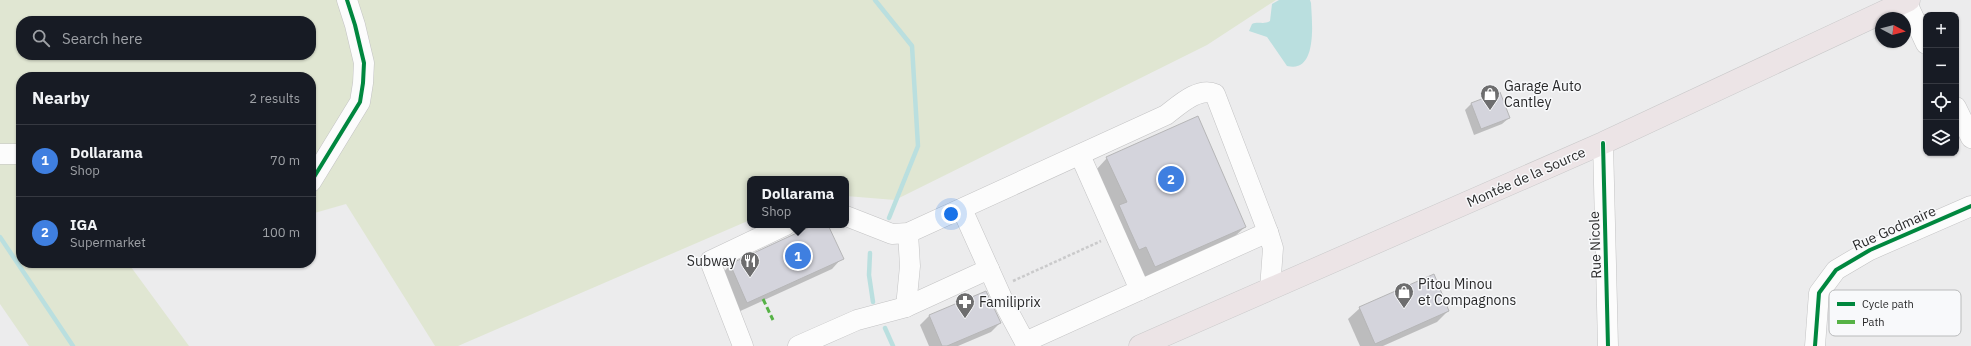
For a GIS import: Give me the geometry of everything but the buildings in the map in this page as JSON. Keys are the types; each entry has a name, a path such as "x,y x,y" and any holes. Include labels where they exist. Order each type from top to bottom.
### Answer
{"main road":[{"name":"Montée de la Source","path":"1140,346 1602,143 1907,1"}],"street":[{"path":"316,174 360,102 364,63 355,25 347,0"},
{"path":"1907,1 1923,37"},
{"path":"849,217 892,234 908,233 1166,115 1190,98 1200,93 1211,92 1215,94 1273,248 1270,289"},
{"path":"1959,113 1971,138"},
{"name":"Rue Nicole","path":"1602,143 1608,346"},
{"path":"0,154 16,154"},
{"path":"1080,155 1140,290"},
{"name":"Rue Godmaire","path":"1815,346 1819,293 1836,270 1870,250 1971,206"},
{"path":"962,209 998,288 1026,344 1268,232"},
{"path":"743,346 710,261 780,228"},
{"path":"906,307 910,266 908,233"},
{"path":"798,346 857,320 906,307 989,269"}],"path":[{"path":"998,288 1105,239"}],"green space":[{"path":"0,0 1276,0 1207,45 895,200 849,196 849,176 747,176 747,221 458,346 435,346 346,204 316,213 316,72 16,72 16,268 132,268 189,346 29,346 0,304"}],"water":[{"path":"1279,0 1310,0 1311,3 1311,44 1304,62 1297,66 1287,66 1267,37 1249,31 1252,24 1266,23 1270,21 1272,4"}],"waterway":[{"path":"875,0 912,46 918,146 889,218"},
{"path":"0,237 16,261"},
{"path":"870,253 869,275 873,302"},
{"path":"21,268 73,346"},
{"path":"885,328 893,346"}],"marked path":[{"path":"763,299 773,320"}],"cycle path":[{"path":"316,174 360,102 364,63 355,25 347,0"},
{"path":"1603,143 1608,346"},
{"path":"1815,346 1819,293 1836,270 1870,250 1971,206"}],"place":[{"name":"Garage Auto Cantley","path":"1490,111"},
{"name":"IGA","path":"1171,179"},
{"name":"Dollarama","path":"798,256"},
{"name":"Subway","path":"750,278"},
{"name":"Pitou Minou et Compagnons","path":"1404,309"},
{"name":"Familiprix","path":"965,319"}]}
